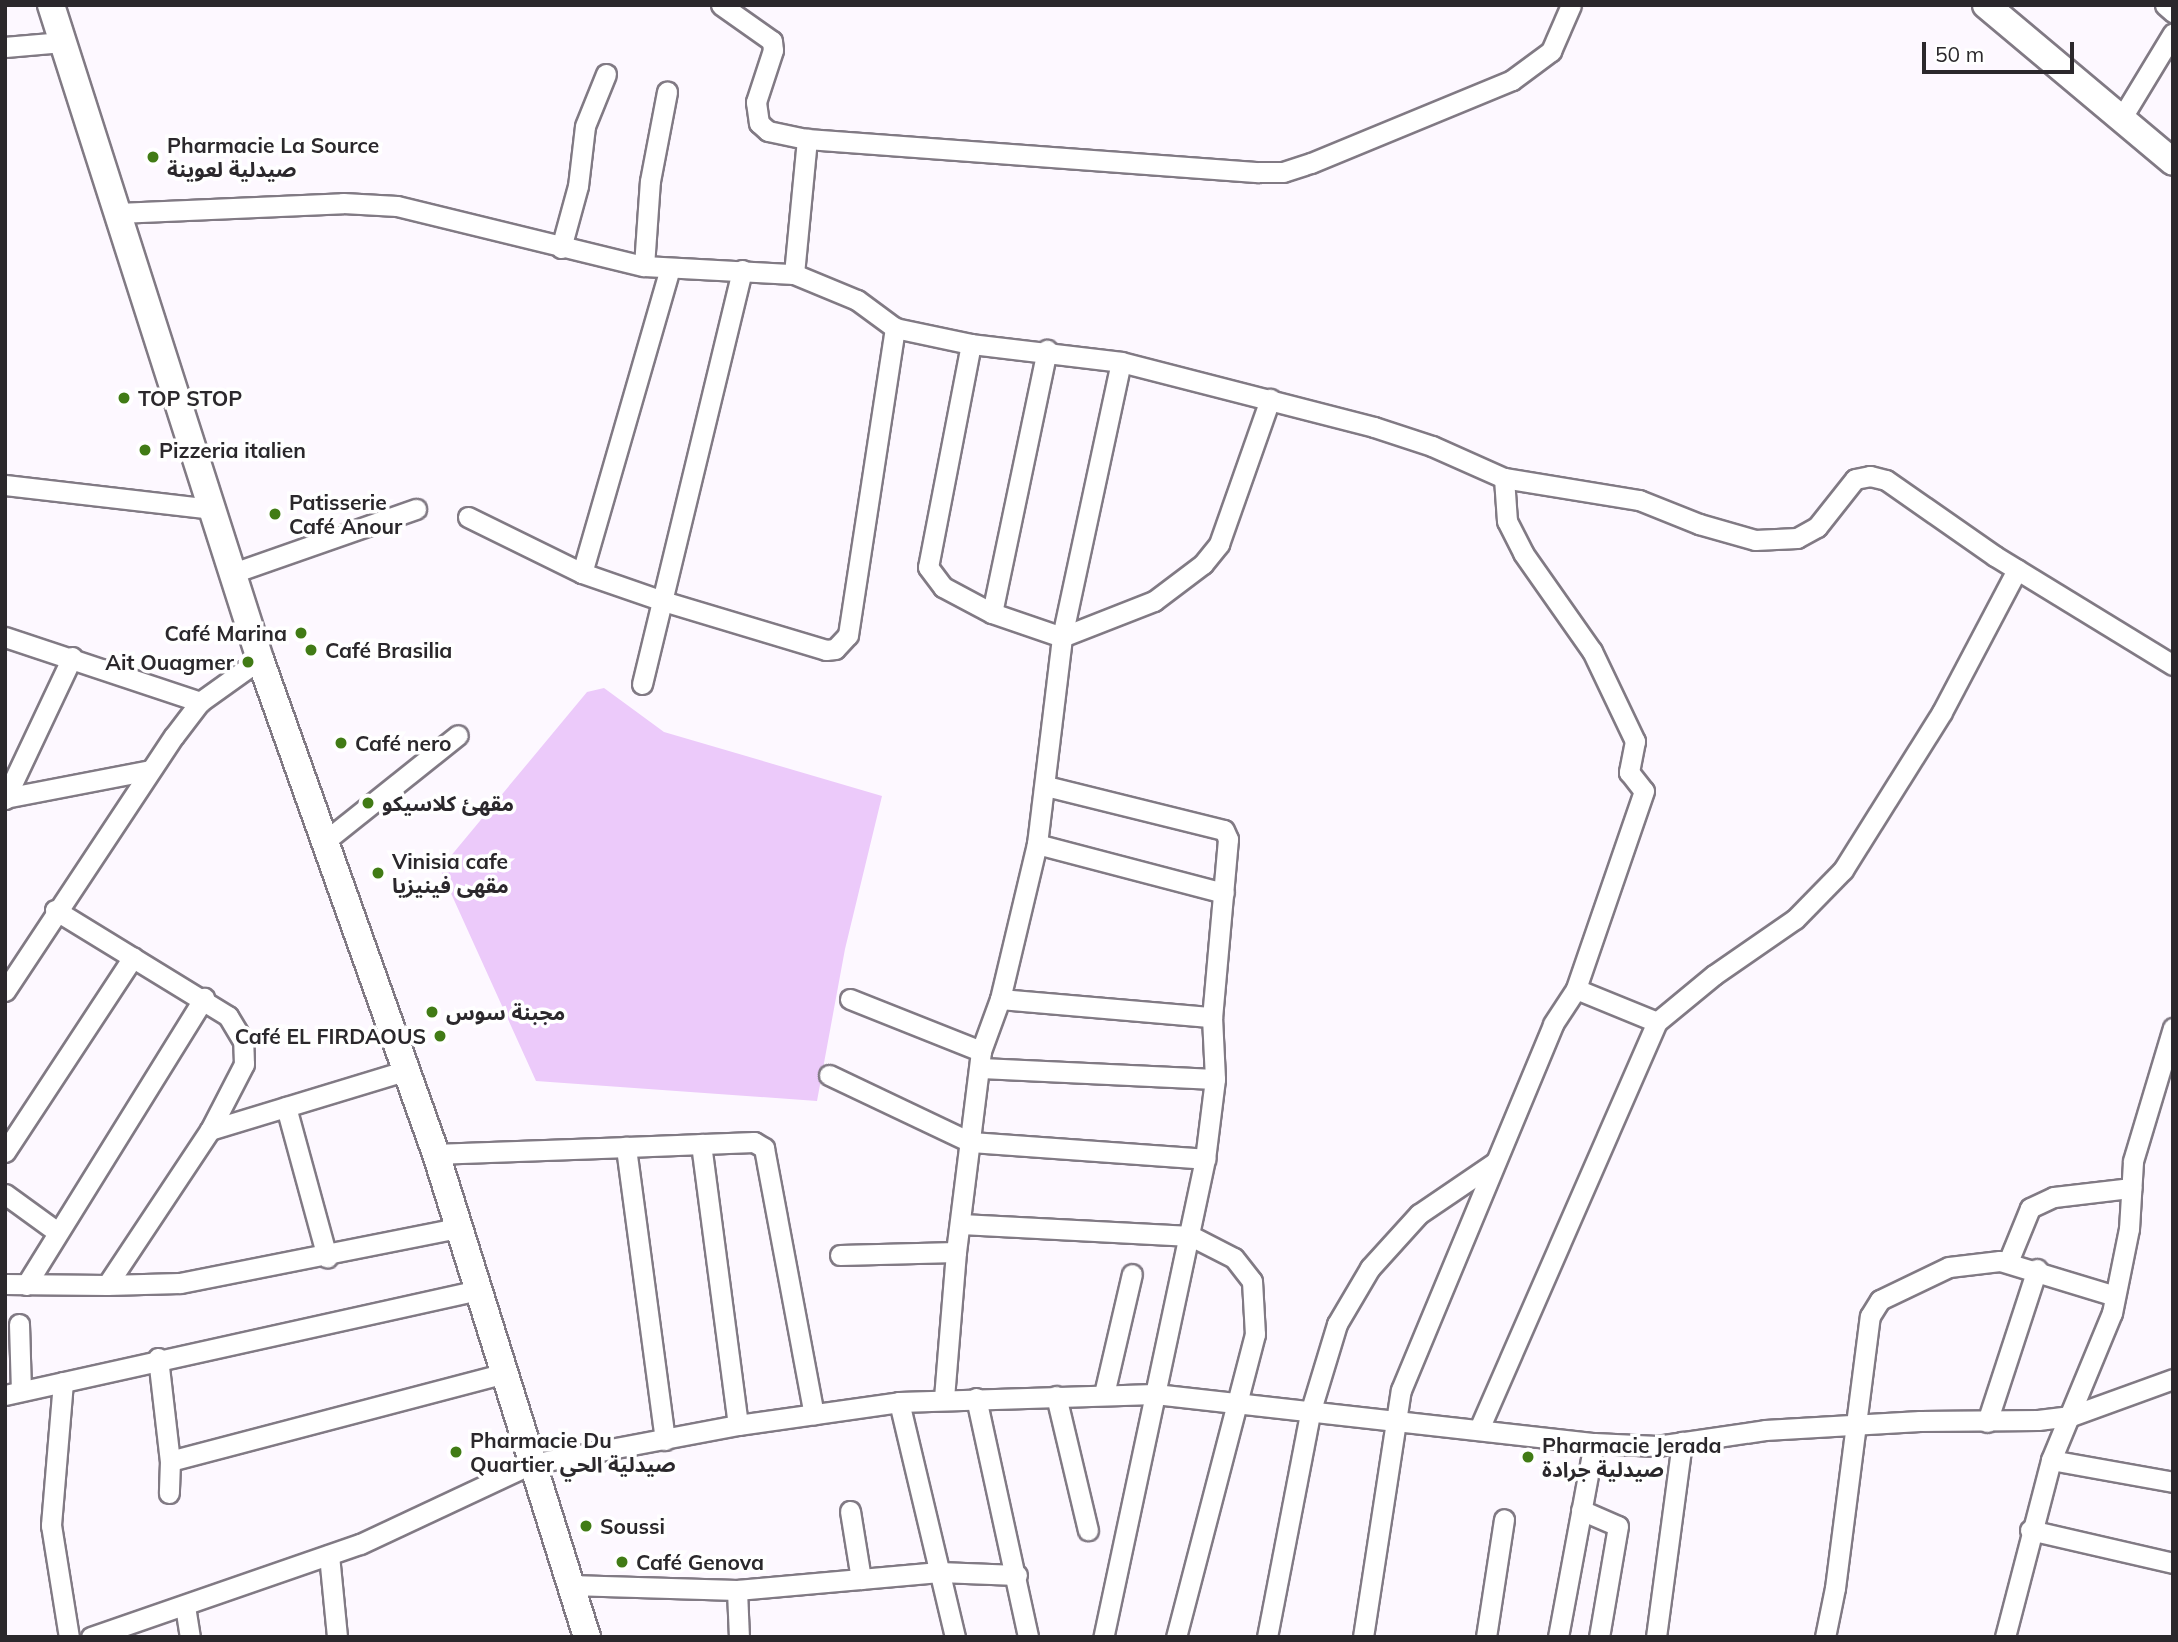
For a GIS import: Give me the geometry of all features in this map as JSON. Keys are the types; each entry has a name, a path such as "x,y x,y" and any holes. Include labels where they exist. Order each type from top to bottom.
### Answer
{"main road":[{"path":"51,5 260,659 436,1154 587,1637"},
{"path":"1986,5 2173,162"}],"street":[{"path":"721,5 772,41 774,50 756,102 759,124 768,131 807,139 1283,172 1532,69 1550,51 1571,5"},
{"path":"2165,5 2173,12"},
{"path":"2121,119 2173,33"},
{"path":"5,47 62,42"},
{"path":"561,248 578,186 585,126 606,74"},
{"path":"644,266 650,181 667,92"},
{"path":"794,274 807,139"},
{"path":"118,213 343,204 397,206 468,219 561,248 644,266 794,274 857,300 895,328 971,344 1047,350 1121,362 1270,400 1432,446 1504,478 1639,500 1699,524 1755,540 1797,538 1818,527 1855,479 1870,476 1886,480 2017,569 2173,665"},
{"path":"582,573 670,269"},
{"path":"642,684 742,270"},
{"path":"468,517 582,573 663,601 826,650 842,644 848,635 895,328"},
{"path":"971,344 928,567 943,587 992,614 1062,636 1154,601 1203,564 1219,544 1270,400"},
{"path":"992,614 1047,350"},
{"path":"944,1398 956,1252 981,1059 1000,999 1037,844 1062,636 1121,362"},
{"path":"1363,1637 1401,1390 1553,1024 1576,989 1644,791 1629,772 1634,741 1592,650 1523,553 1507,521 1504,478"},
{"path":"5,485 213,509"},
{"path":"233,573 416,509"},
{"path":"1479,1429 1657,1022 1714,975 1795,919 1843,870 1942,712 2017,569"},
{"path":"5,636 200,702"},
{"path":"6,798 72,657"},
{"path":"5,991 150,770 200,702 260,659"},
{"path":"324,842 458,735"},
{"path":"6,798 150,770"},
{"path":"1046,786 1224,830 1228,839 1212,1017 1215,1079 1205,1159 1191,1236 1103,1637"},
{"path":"1037,844 1224,893"},
{"path":"55,911 204,998 238,1026 245,1055 240,1077 210,1130 107,1285"},
{"path":"5,1152 133,957"},
{"path":"1576,989 1657,1022"},
{"path":"26,1285 55,1231 204,998"},
{"path":"850,999 981,1059 1215,1079"},
{"path":"1000,999 1212,1017"},
{"path":"2005,1637 2030,1530 2051,1460 2071,1416 2115,1296 2129,1229 2133,1161 2173,1028"},
{"path":"210,1130 407,1070"},
{"path":"828,1075 970,1142 1205,1159"},
{"path":"286,1107 327,1257"},
{"path":"436,1154 754,1142 764,1148 770,1160 814,1414"},
{"path":"701,1144 738,1425"},
{"path":"626,1147 665,1440"},
{"path":"1267,1637 1310,1413 1337,1324 1370,1268 1419,1214 1494,1163"},
{"path":"2008,1262 2030,1208 2054,1197 2131,1188"},
{"path":"5,1194 55,1231"},
{"path":"961,1223 1191,1236 1234,1258 1252,1280 1255,1334 1176,1637"},
{"path":"5,1284 180,1283 327,1257 458,1228"},
{"path":"840,1255 956,1252"},
{"path":"1825,1637 1835,1588 1870,1316 1880,1300 1949,1268 2008,1262 2037,1269 2115,1296"},
{"path":"1987,1422 2037,1269"},
{"path":"1104,1394 1132,1274"},
{"path":"19,1324 13,1393 479,1290"},
{"path":"158,1359 170,1461 169,1493"},
{"path":"170,1461 506,1373"},
{"path":"96,1636 330,1555 531,1464 738,1425 899,1402 944,1398 1155,1394 1236,1406 1479,1429 1594,1443 1682,1442 1855,1424 1987,1422 2071,1416 2173,1379"},
{"path":"63,1382 51,1525 69,1637"},
{"path":"1056,1396 1088,1530"},
{"path":"976,1398 1017,1576 1028,1637"},
{"path":"899,1402 955,1637"},
{"path":"1656,1637 1682,1442"},
{"path":"1558,1637 1594,1443"},
{"path":"2051,1460 2173,1482"},
{"path":"1581,1510 1618,1526 1599,1637"},
{"path":"850,1511 860,1579"},
{"path":"1486,1637 1504,1520"},
{"path":"2030,1530 2173,1563"},
{"path":"330,1555 337,1637"},
{"path":"570,1585 737,1590 939,1572 1017,1576"},
{"path":"737,1590 739,1637"},
{"path":"186,1606 190,1637"}],"shaded area":[{"path":"604,688 664,732 882,796 845,949 817,1101 536,1081 440,869 587,692"}],"place":[{"name":"Pharmacie La Source صيدلية لعوينة","path":"153,157"},
{"name":"TOP STOP","path":"124,398"},
{"name":"Pizzeria italien","path":"145,450"},
{"name":"Patisserie Café Anour","path":"275,514"},
{"name":"Café Marina","path":"301,633"},
{"name":"Café Brasilia","path":"311,650"},
{"name":"Ait Ouagmer","path":"248,662"},
{"name":"Café nero","path":"341,743"},
{"name":"مقهئ كلاسيكو","path":"368,803"},
{"name":"Vinisia cafe مقهى فينيزيا","path":"378,873"},
{"name":"مجبنة سوس","path":"432,1012"},
{"name":"Café EL FIRDAOUS","path":"440,1036"},
{"name":"Pharmacie Du Quartier صيدلية الحي","path":"456,1452"},
{"name":"Pharmacie Jerada صيدلية جرادة","path":"1528,1457"},
{"name":"Soussi","path":"586,1526"},
{"name":"Café Genova","path":"622,1562"}]}
